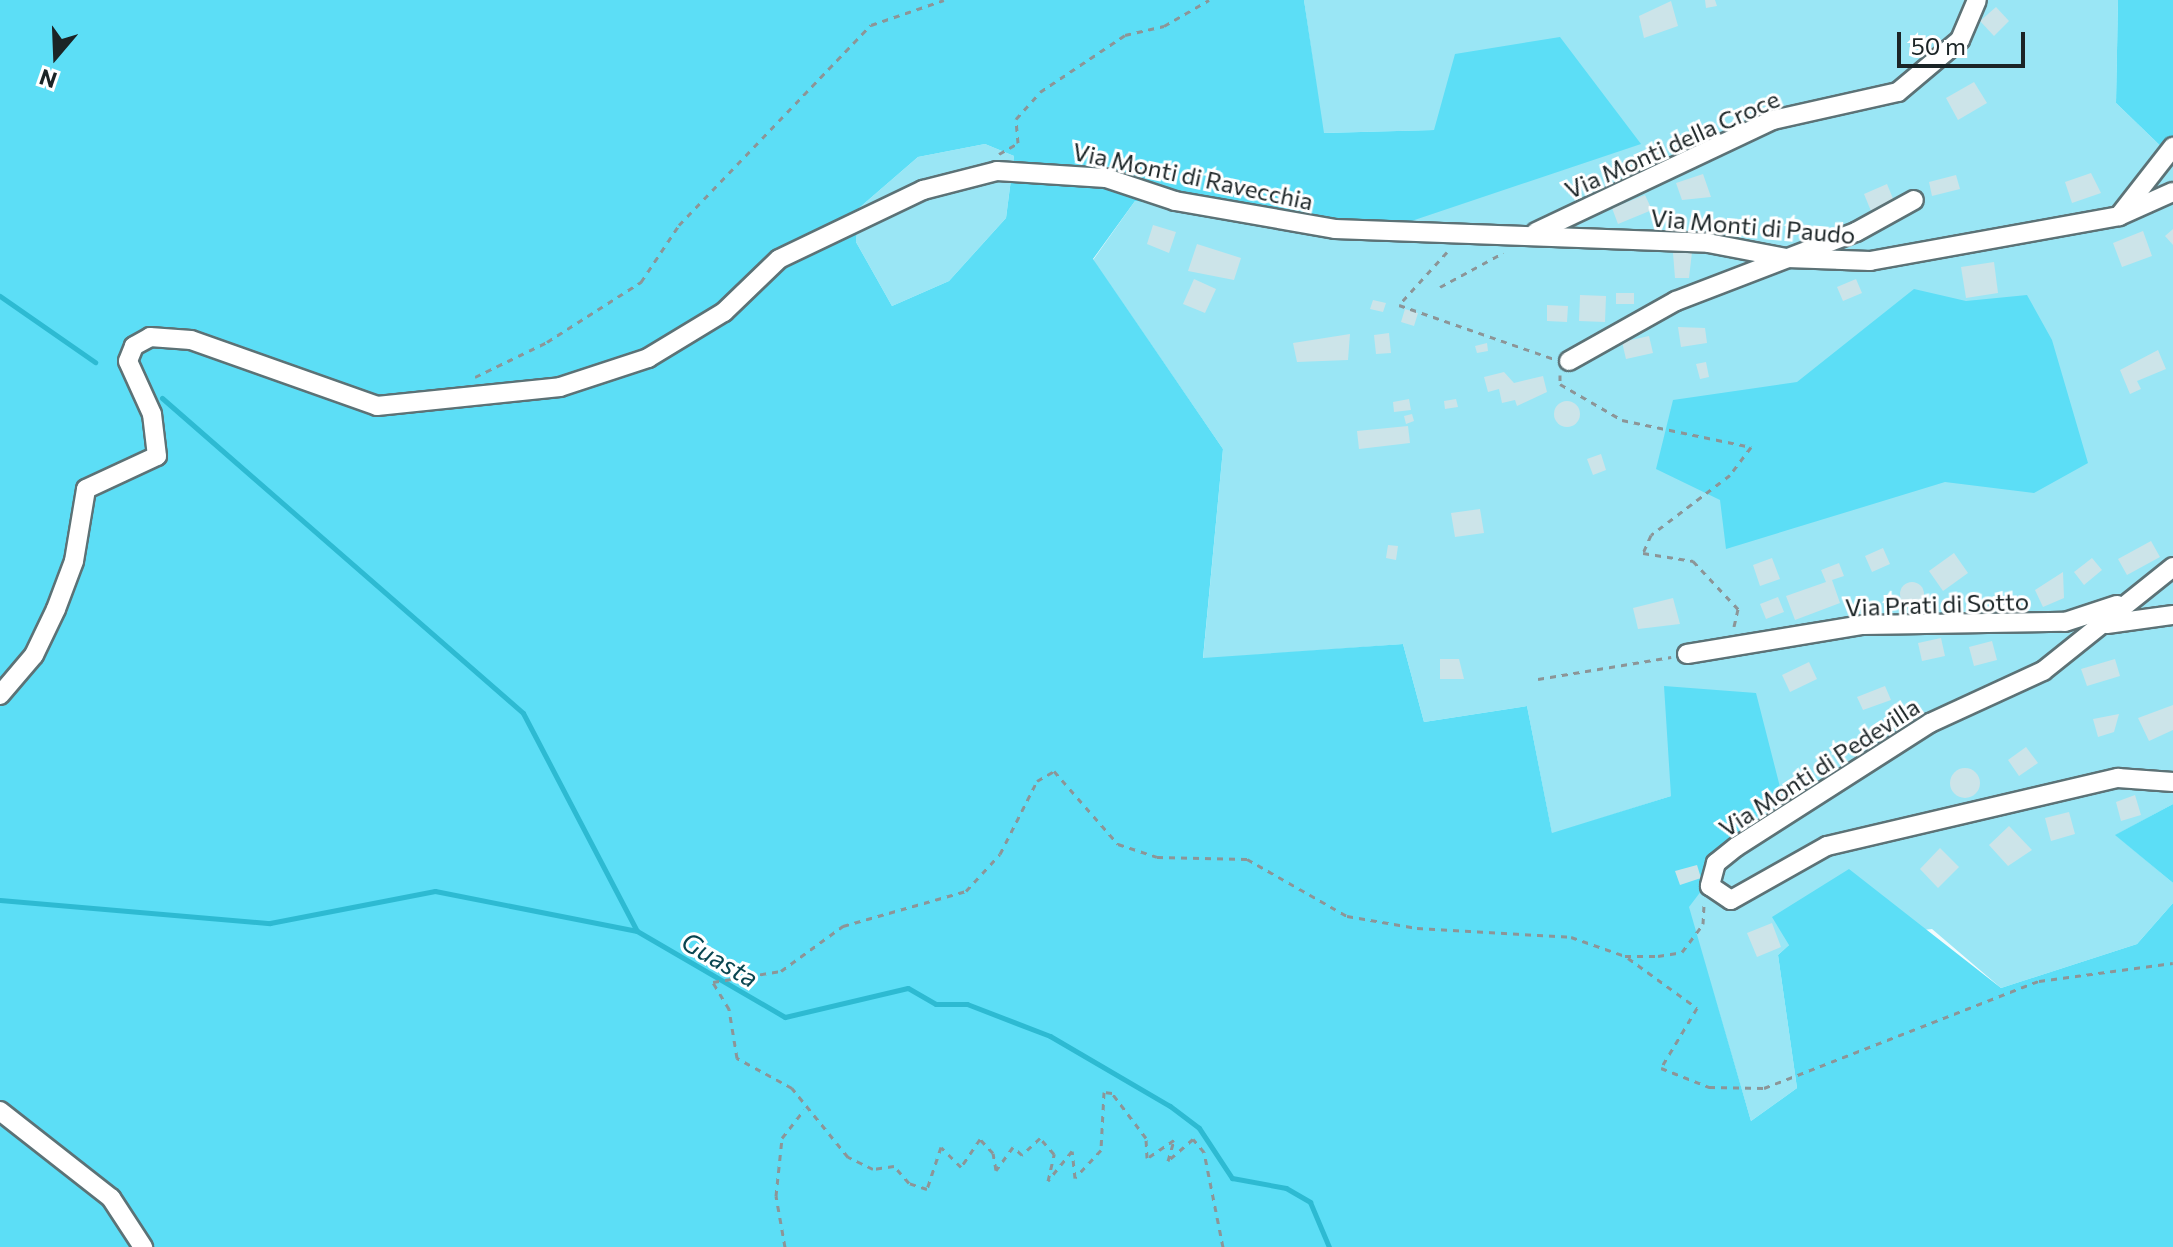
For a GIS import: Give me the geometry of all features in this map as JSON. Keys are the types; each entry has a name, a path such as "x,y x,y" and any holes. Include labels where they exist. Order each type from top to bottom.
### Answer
{"street":[{"name":"Via Monti della Croce","path":"1533,233 1773,120 1898,92 1960,40 1977,0"},
{"path":"2119,216 2173,147"},
{"name":"Via Monti di Ravecchia","path":"0,695 34,655 56,609 74,561 86,489 157,456 152,414 128,361 140,340 191,340 377,406 560,387 648,358 724,312 779,259 961,177 1087,175 1175,201 1300,225 1463,234"},
{"name":"Via Monti di Paudo","path":"1463,234 1533,233 1708,243 1787,258 1870,261 2119,216 2173,192"},
{"path":"1569,361 1676,301 1787,258 1914,200"},
{"path":"2141,594 2173,567"},
{"name":"Via Prati di Sotto","path":"1687,654 1730,650 1863,625 2065,622 2141,594"},
{"name":"Via Monti di Pedevilla","path":"1719,897 1711,875 1736,847 1930,723 2043,671 2141,594"},
{"path":"2104,624 2173,615"},
{"path":"1719,897 1742,897 1800,855 1827,846 2118,778 2173,782"},
{"path":"0,1111 111,1198 143,1247"}],"path":[{"path":"466,381 547,342 641,282 679,225 871,25 944,0"},
{"path":"995,157 1018,143 1016,119 1040,92 1125,35 1164,26 1209,0"},
{"path":"1463,234 1399,305 1540,358 1569,361 1560,384 1622,420 1751,447 1730,475 1651,535 1643,553 1693,561 1710,575 1738,609 1730,650"},
{"path":"1440,287 1509,249"},
{"path":"1538,679 1687,654"},
{"path":"1223,1247 1204,1152 1193,1139 1168,1161 1174,1140 1147,1158 1146,1138 1112,1093 1104,1092 1101,1150 1075,1178 1072,1151 1048,1181 1054,1154 1040,1138 1022,1155 1013,1147 996,1170 993,1153 980,1139 961,1167 941,1147 927,1189 909,1183 894,1166 873,1169 848,1157 804,1110 792,1088 737,1058 729,1009 713,982 781,971 843,926 966,891 1000,854 1044,772 1067,778 1118,844 1138,852 1247,859 1347,916 1417,928 1571,937 1625,956 1697,1008 1661,1068 1709,1087 1764,1088 2039,981 2173,963"},
{"path":"1625,956 1682,952 1703,924 1705,901 1719,897"},
{"path":"785,1247 776,1196 782,1138 804,1110"}],"shaded area":[{"path":"0,0 1304,0 1324,133 1434,130 1455,54 1560,37 1641,144 1361,238 1135,201 1093,259 1223,449 1203,658 1403,644 1424,722 1527,706 1552,833 1671,796 1664,686 1756,693 1780,787 1689,907 1751,1121 1797,1088 1778,955 1789,945 1772,917 1849,869 2001,988 2137,944 2173,903 2173,1247 0,1247","holes":["985,144 1014,156 1006,218 949,281 892,306 856,242 859,208 918,157"]},
{"path":"1304,0 2118,0 2116,103 2173,158 2173,804 2116,835 2173,883 2173,903 2137,944 2001,988 1932,929 1789,945 1778,955 1797,1088 1751,1121 1688,907 1780,787 1671,796 1552,834 1527,706 1424,722 1403,644 1203,659 1223,449 1093,260 1135,201 1361,238 1435,130 1323,133"},
{"path":"2118,0 2173,0 2173,158 2116,103"},
{"path":"985,144 1014,156 1006,218 949,281 892,306 856,242 859,208 918,157"},
{"path":"1914,289 1966,301 2027,295 2052,340 2088,463 2034,493 1945,482 1726,549 1720,500 1656,469 1673,400 1797,382"},
{"path":"2173,804 2173,883 2115,835"}],"building":[{"path":"1705,0 1715,0 1717,6 1706,8"},
{"path":"1671,1 1678,26 1644,38 1639,16"},
{"path":"1996,7 2009,21 1994,36 1980,21"},
{"path":"1974,82 1987,103 1958,120 1946,98"},
{"path":"2091,173 2101,193 2072,203 2065,182"},
{"path":"1703,174 1711,197 1682,200 1676,183"},
{"path":"1956,175 1960,189 1932,196 1929,182"},
{"path":"1887,184 1894,201 1871,211 1864,194"},
{"path":"1645,195 1652,210 1618,224 1612,208"},
{"path":"1721,220 1723,228 1706,232 1705,224"},
{"path":"1153,225 1176,232 1169,253 1147,244"},
{"path":"2173,229 2173,245 2165,236"},
{"path":"2143,231 2152,256 2122,267 2113,243"},
{"path":"1197,244 1241,258 1234,280 1188,271"},
{"path":"1692,252 1689,278 1675,278 1673,253"},
{"path":"1994,262 1998,293 1966,298 1961,267"},
{"path":"1194,279 1216,289 1205,313 1183,304"},
{"path":"1856,279 1862,293 1843,301 1837,287"},
{"path":"1616,293 1634,293 1634,304 1616,304"},
{"path":"1580,295 1606,296 1605,322 1579,321"},
{"path":"1373,300 1386,303 1383,312 1370,309"},
{"path":"1547,305 1568,306 1567,322 1547,321"},
{"path":"1405,309 1418,313 1414,326 1401,322"},
{"path":"1678,327 1705,328 1707,343 1681,347"},
{"path":"1389,333 1391,353 1376,354 1374,335"},
{"path":"1350,334 1348,360 1297,362 1293,343"},
{"path":"1649,336 1653,353 1626,359 1622,342"},
{"path":"1487,343 1488,351 1477,353 1475,346"},
{"path":"2158,350 2166,369 2137,381 2141,389 2130,394 2120,370"},
{"path":"1706,362 1709,377 1700,379 1696,364"},
{"path":"1504,372 1514,383 1543,376 1547,392 1517,406 1515,400 1502,403 1499,389 1488,392 1484,377"},
{"path":"1409,399 1411,410 1394,412 1393,402"},
{"path":"1456,399 1458,407 1445,409 1444,401"},
{"path":"1567,401 1576,405 1580,414 1576,423 1567,427 1558,423 1554,414 1558,405"},
{"path":"1412,414 1414,421 1406,424 1404,416"},
{"path":"1408,426 1410,443 1359,449 1357,431"},
{"path":"1601,454 1606,470 1593,475 1587,459"},
{"path":"1480,509 1484,533 1455,537 1451,513"},
{"path":"2151,541 2160,557 2127,575 2118,559"},
{"path":"1388,545 1398,546 1396,560 1386,558"},
{"path":"1883,548 1890,564 1872,572 1865,556"},
{"path":"1954,553 1968,573 1943,591 1929,571"},
{"path":"1772,558 1780,579 1760,586 1753,565"},
{"path":"2092,558 2102,570 2084,585 2074,572"},
{"path":"1839,563 1844,576 1832,580 1840,603 1795,620 1786,596 1826,582 1821,570"},
{"path":"2063,572 2064,598 2043,607 2035,590"},
{"path":"1907,582 1917,582 1924,589 1924,599 1917,606 1907,606 1900,599 1900,589"},
{"path":"1778,597 1784,612 1766,619 1760,604"},
{"path":"1673,598 1680,624 1638,629 1633,608"},
{"path":"2015,599 2018,614 1995,618 1993,603"},
{"path":"1941,638 1945,656 1922,661 1918,643"},
{"path":"1992,641 1997,660 1974,666 1969,647"},
{"path":"1440,659 1459,659 1464,679 1440,679"},
{"path":"2115,659 2120,676 2087,686 2081,669"},
{"path":"1809,662 1817,679 1790,692 1782,675"},
{"path":"1885,686 1891,700 1863,710 1857,697"},
{"path":"2173,705 2173,730 2149,741 2138,718"},
{"path":"2119,714 2114,732 2098,737 2093,719"},
{"path":"2026,747 2038,763 2019,776 2008,760"},
{"path":"1965,768 1976,772 1980,783 1976,794 1965,798 1954,794 1950,783 1954,772"},
{"path":"2135,795 2141,815 2121,821 2116,802"},
{"path":"2069,812 2075,834 2051,841 2045,818"},
{"path":"2009,826 2032,850 2008,866 1989,845"},
{"path":"1940,848 1959,867 1938,888 1920,869"},
{"path":"1697,865 1701,878 1680,885 1675,871"},
{"path":"1772,923 1781,947 1757,957 1747,933"}],"waterway":[{"path":"0,296 95,362"},
{"path":"162,398 523,713 637,931"},
{"name":"Guasta","path":"0,900 270,923 435,891 637,931 785,1017 908,988 936,1004 967,1004 1050,1036 1170,1106 1199,1128 1232,1178 1286,1188 1310,1202 1329,1247"}]}
